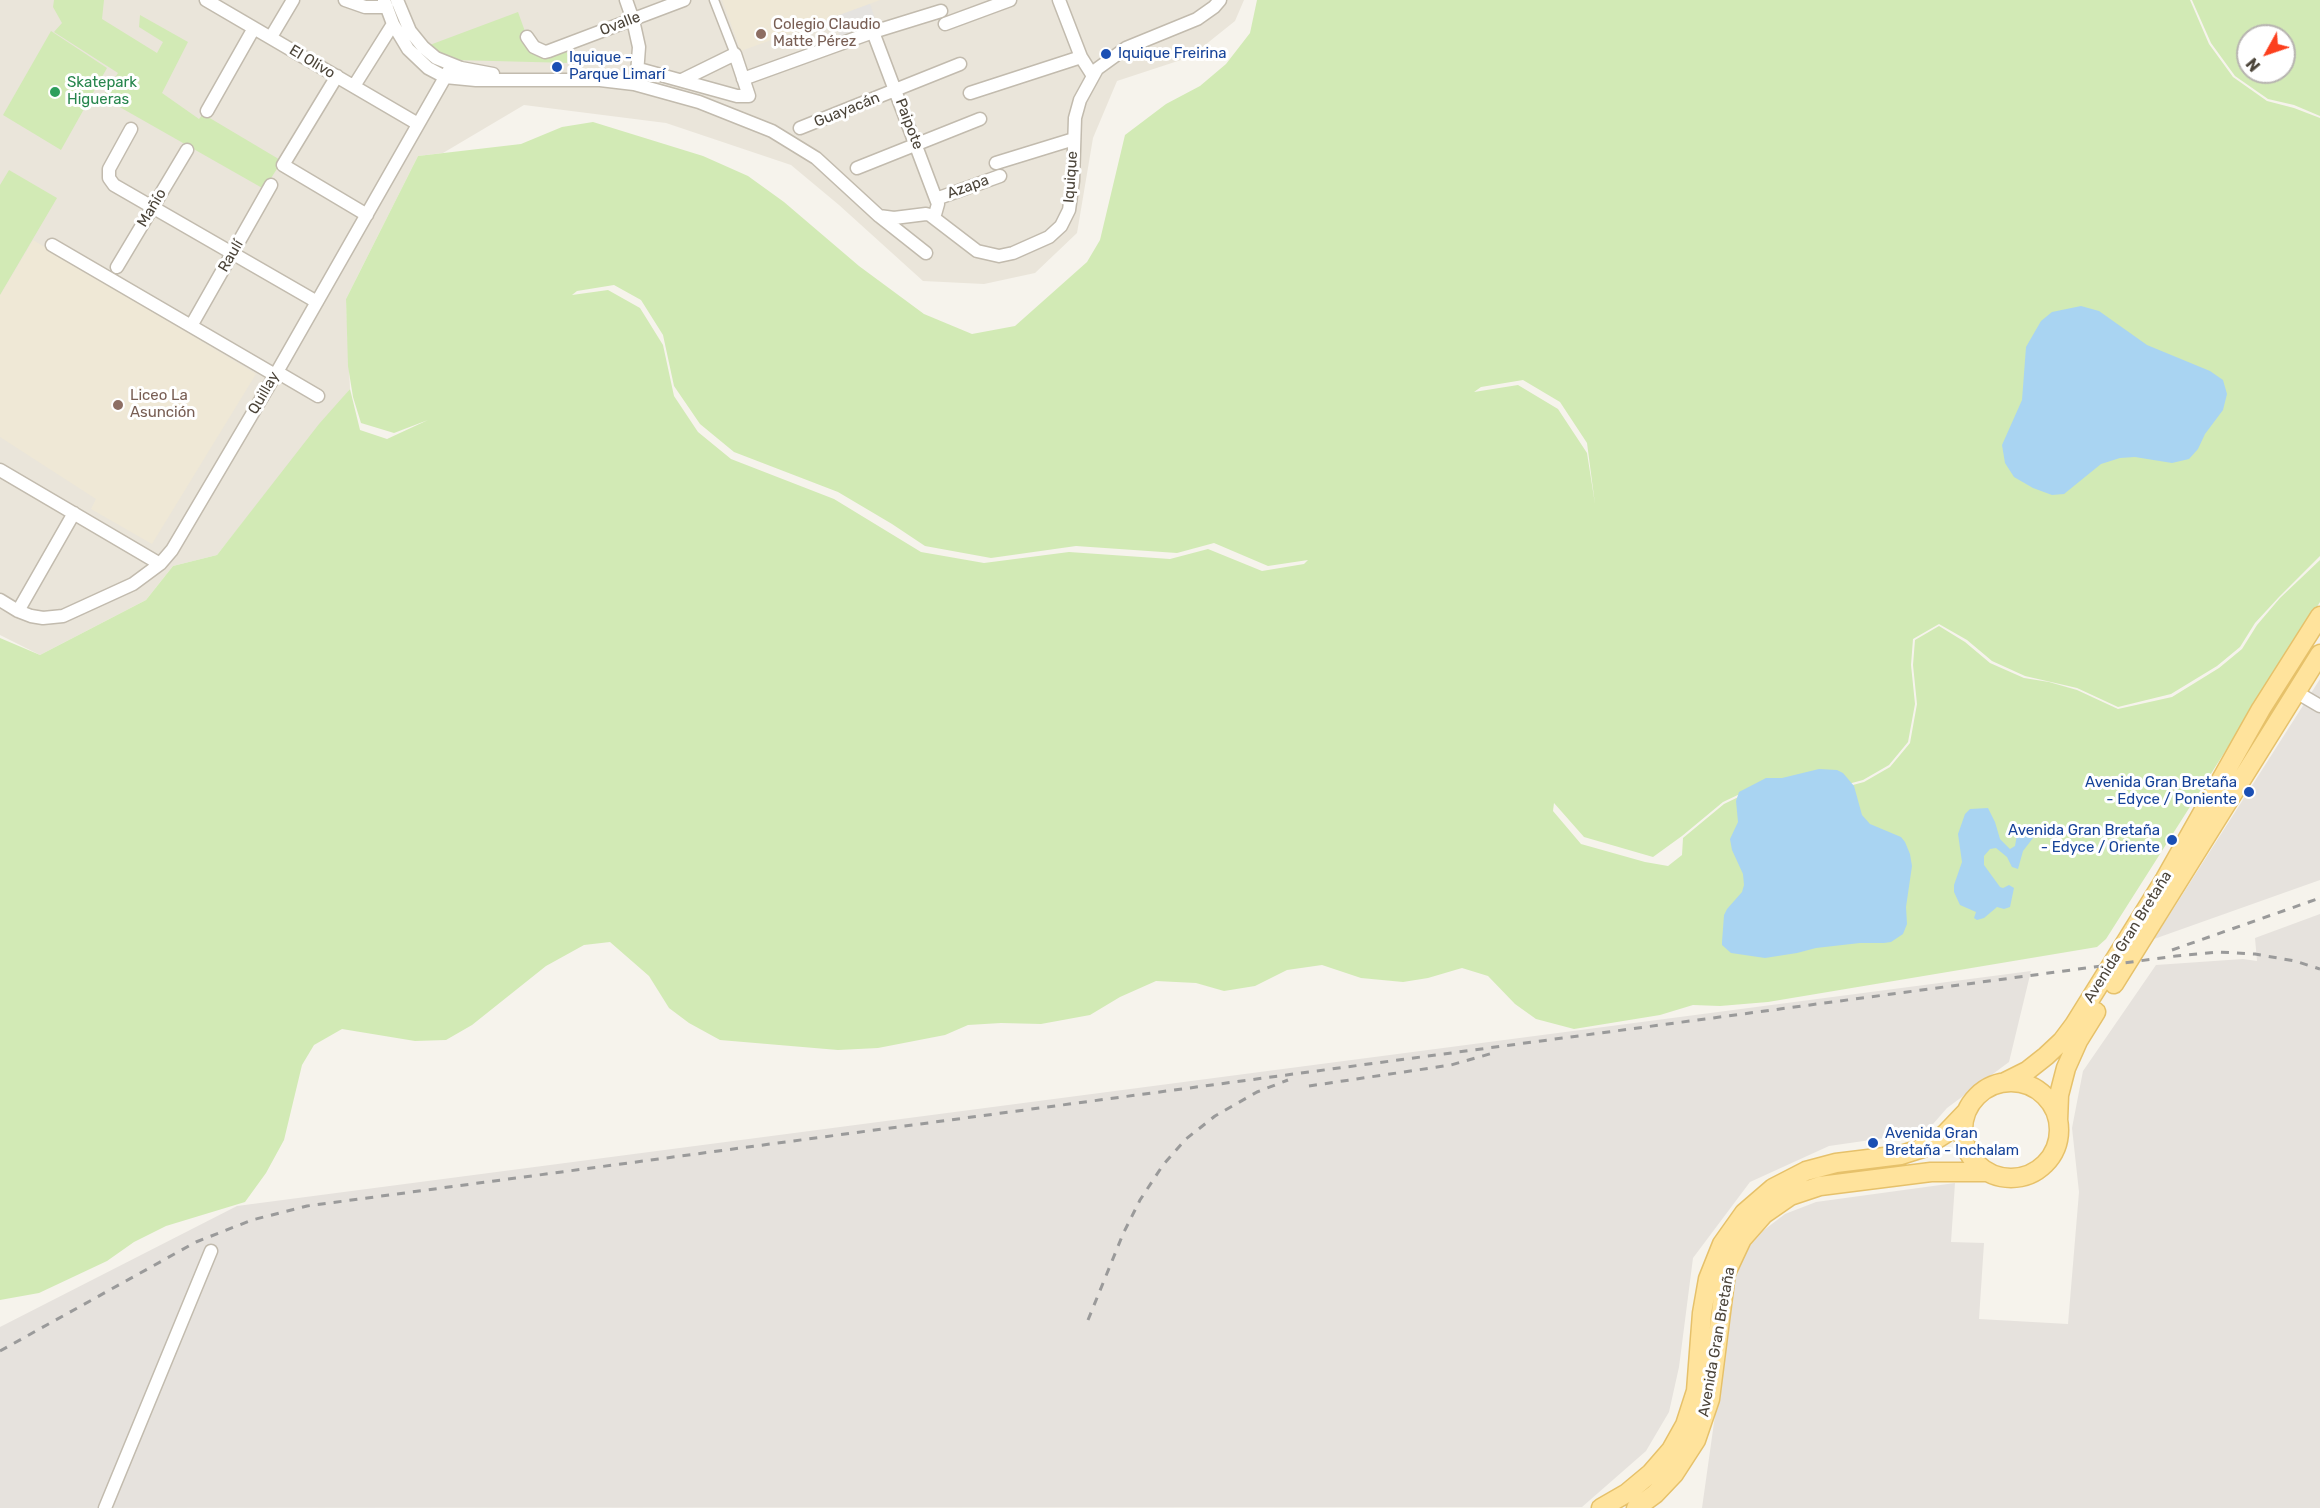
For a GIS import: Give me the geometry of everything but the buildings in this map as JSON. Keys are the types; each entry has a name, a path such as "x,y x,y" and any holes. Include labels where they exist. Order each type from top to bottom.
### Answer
{"main road":[{"name":"Avenida Gran Bretaña","path":"2005,1082 2041,1060 2062,1041 2074,1025 2165,879 2261,709 2320,616"},
{"name":"Avenida Gran Bretaña","path":"2058,1121 2063,1078 2078,1041 2320,654"},
{"path":"2261,709 2281,695 2296,692"},
{"path":"2005,1082 2025,1084 2042,1094 2053,1109 2058,1121 2055,1148 2049,1159 2039,1169 2027,1175 2013,1178 2000,1177 1987,1172 1976,1163 1965,1146 1963,1125 1966,1112 1979,1094 1994,1085 2005,1082"},
{"name":"Avenida Gran Bretaña","path":"1601,1508 1627,1493 1651,1473 1671,1450 1685,1425 1696,1391 1702,1313 1708,1279 1722,1244 1744,1213 1773,1188 1806,1171 1836,1163 1901,1155 1923,1148 1945,1134 1966,1112"},
{"name":"Avenida Gran Bretaña","path":"1636,1508 1655,1494 1674,1474 1696,1440 1711,1392 1726,1273 1742,1239 1764,1214 1790,1196 1820,1186 1924,1172 1987,1172"}],"street":[{"name":"El Olivo","path":"206,0 418,124"},
{"path":"271,37 293,0"},
{"path":"345,0 365,7 389,2"},
{"path":"626,0 639,47 639,69 634,84"},
{"name":"Ovalle","path":"527,37 534,47 545,52 684,0"},
{"path":"639,69 744,97 749,96 714,0"},
{"path":"945,24 1010,0"},
{"path":"1059,0 1081,57 1093,76"},
{"name":"Iquique","path":"934,218 977,251 999,256 1013,253 1049,237 1061,226 1071,199 1075,118 1080,100 1097,69 1126,48 1197,18 1214,7 1220,0"},
{"path":"389,2 393,24 402,41 428,68 445,77 476,80 600,80 634,84 699,102 781,135 834,173 878,215 926,253"},
{"path":"389,2 417,40 436,58 479,72 530,79"},
{"path":"744,80 873,32 940,11"},
{"path":"354,86 393,24"},
{"path":"207,111 254,28"},
{"name":"Paipote","path":"873,32 938,204 934,218"},
{"path":"682,80 735,54"},
{"path":"970,93 1081,57"},
{"name":"Guayacán","path":"800,128 960,64"},
{"name":"Quillay","path":"0,600 18,611 43,618 63,616 133,584 160,564 172,550 276,374 452,65"},
{"path":"337,76 283,165 367,215"},
{"path":"857,168 980,119"},
{"path":"131,129 110,166 108,175 118,188 317,302"},
{"name":"Azapa","path":"996,163 1074,139"},
{"name":"Mañío","path":"117,267 187,150"},
{"name":"Azapa","path":"936,199 1000,176"},
{"name":"Raulí","path":"191,326 271,185"},
{"path":"878,215 894,218 926,214 934,218"},
{"path":"52,245 191,326 318,396"},
{"path":"0,470 160,564"},
{"path":"18,611 74,513"},
{"path":"2296,692 2320,706"},
{"path":"105,1508 211,1251"}],"shaded area":[{"path":"0,0 1244,0 1235,21 1190,57 1117,81 1093,138 1077,233 1035,273 984,284 923,281 791,165 666,123 524,105 443,153 418,156 346,299 350,389 217,555 173,566 146,600 40,655 0,635"},
{"name":"Colegio Claudio Matte Pérez","path":"722,0 880,0 741,51"},
{"path":"870,4 879,30 842,43 834,17"},
{"name":"Liceo La Asunción","path":"33,240 256,374 152,544 91,509 96,499 0,437 0,295"},
{"path":"2320,679 2320,880 2154,939"},
{"path":"2320,914 2320,1508 1702,1508 1720,1380 1729,1284 1747,1249 1764,1230 1785,1214 1816,1202 1955,1183 1951,1242 1984,1243 1979,1319 2068,1324 2079,1192 2072,1128 2083,1071 2156,965 2243,959 2257,961 2255,938"},
{"path":"2031,971 2009,1062 1947,1108 1926,1132 1829,1146 1750,1182 1693,1258 1679,1367 1669,1412 1646,1451 1582,1507 0,1508 0,1327 237,1206"}],"green space":[{"path":"54,0 104,0 102,19 157,53 163,42 139,27 140,15 188,42 162,93 199,119 203,114 282,161 264,189 102,97 118,73 54,32 62,23 53,7"},
{"path":"1257,0 2190,0 2209,44 2236,79 2236,84 2243,84 2267,101 2320,118 2320,556 2255,623 2240,647 2217,666 2171,694 2118,707 2077,688 2025,676 1992,661 1967,640 1939,624 1913,639 1911,665 1915,704 1908,742 1889,765 1863,780 1837,787 1761,784 1723,802 1653,857 1584,837 1554,803 1553,811 1581,844 1668,866 1682,855 1683,838 1724,804 1761,786 1838,789 1864,782 1890,767 1910,743 1917,704 1913,665 1915,640 1939,626 1965,642 1990,663 2024,678 2077,690 2118,709 2172,697 2219,668 2242,649 2257,625 2280,598 2320,560 2320,602 2106,939 2097,947 1768,1002 1720,1006 1693,1005 1660,1015 1574,1029 1536,1019 1515,1004 1488,976 1462,968 1428,978 1403,982 1361,978 1322,965 1287,970 1255,986 1224,991 1196,983 1156,981 1120,997 1090,1015 1041,1024 968,1025 945,1035 878,1048 838,1050 720,1040 689,1023 669,1008 649,976 610,942 584,945 546,966 472,1025 446,1040 415,1041 342,1029 314,1045 302,1065 284,1140 266,1173 245,1202 166,1226 134,1242 107,1261 39,1293 0,1300 0,638 40,655 146,600 173,566 217,555 319,424 350,389 360,430 387,439 428,420 394,433 361,423 353,397 348,366 346,299 418,156 521,144 562,127 593,122 703,156 748,176 784,202 859,266 924,314 972,334 1015,326 1087,262 1100,240 1125,135 1166,104 1200,86 1226,64 1250,33","holes":["614,285 641,300 663,335 674,386 700,424 734,452 838,492 925,546 991,558 1076,546 1177,553 1214,543 1268,566 1308,560 1304,564 1262,571 1208,549 1170,559 1069,552 984,563 921,552 834,499 731,459 698,432 674,396 663,345 640,308 608,290 572,295 577,291","1523,380 1560,402 1587,443 1595,504 1587,453 1558,409 1518,385 1474,392 1481,387"]},
{"path":"2192,0 2320,0 2320,116 2294,105 2268,99 2246,84 2296,84 2296,24 2236,24 2235,76 2211,43"},
{"path":"518,12 527,37 541,51 562,41 571,63 454,60 427,46"},
{"name":"Skatepark Higueras","path":"51,31 107,68 61,150 3,115"},
{"path":"9,170 57,198 0,295 0,185"}],"water":[{"path":"2081,306 2099,311 2147,345 2210,371 2223,380 2227,394 2223,410 2189,459 2172,463 2135,457 2120,458 2101,464 2064,494 2052,495 2033,488 2014,477 2005,463 2002,445 2022,400 2026,347 2041,321 2052,312"},
{"path":"1819,769 1837,770 1843,773 1854,786 1862,815 1870,824 1901,837 1905,842 1912,866 1906,907 1907,924 1903,934 1891,942 1816,948 1765,958 1731,953 1722,945 1724,915 1742,892 1744,885 1743,874 1732,850 1730,839 1738,822 1736,801 1739,792 1766,778 1782,778"},
{"path":"1988,808 2000,839 2010,849 2015,846 2018,829 2030,830 2033,838 2023,851 2018,869 2012,867 2007,857 1996,848 1990,849 1984,856 1984,865 2000,887 2009,885 2014,888 2010,907 2004,909 1997,907 1984,918 1977,920 1974,918 1976,912 1960,905 1954,892 1954,885 1962,862 1958,834 1965,814 1970,809"}],"railway":[{"path":"2172,950 2320,898"},
{"path":"0,1351 196,1242 252,1220 307,1206 2176,956 2218,952 2255,954 2295,961 2320,969"},
{"path":"1309,1086 1451,1065 1493,1053"},
{"path":"1088,1320 1123,1234 1140,1200 1163,1165 1186,1139 1215,1116 1257,1092 1288,1080"}],"place":[{"name":"Colegio Claudio Matte Pérez","path":"761,34"},
{"name":"Iquique Freirina","path":"1106,54"},
{"name":"Iquique - Parque Limarí","path":"557,67"},
{"name":"Skatepark Higueras","path":"55,92"},
{"name":"Liceo La Asunción","path":"118,405"},
{"name":"Avenida Gran Bretaña - Edyce / Poniente","path":"2249,792"},
{"name":"Avenida Gran Bretaña - Edyce / Oriente","path":"2172,840"},
{"name":"Avenida Gran Bretaña - Inchalam","path":"1873,1143"}]}
